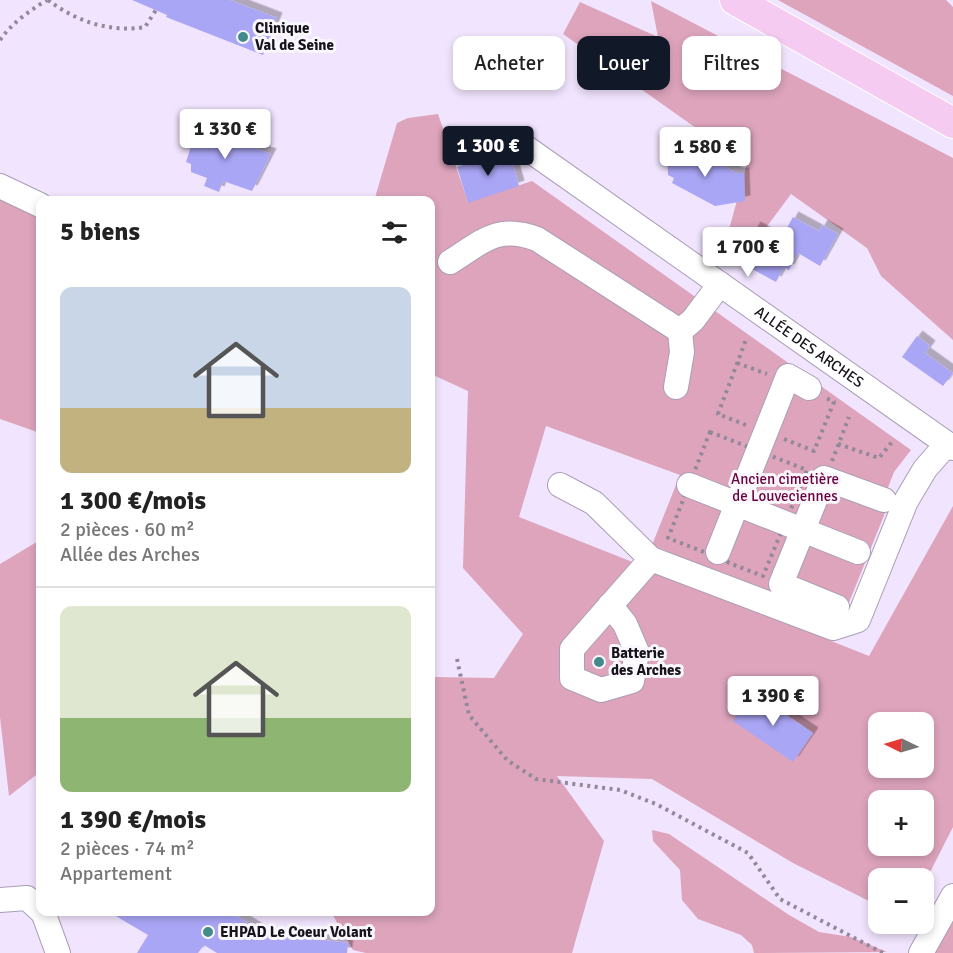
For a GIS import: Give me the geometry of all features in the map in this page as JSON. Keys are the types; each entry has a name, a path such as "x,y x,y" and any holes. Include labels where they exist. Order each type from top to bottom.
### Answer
{"main road":[{"path":"735,0 952,122"}],"street":[{"name":"ALLÉE DES ARCHES","path":"518,142 950,446"},
{"path":"0,186 36,203"},
{"path":"450,262 489,238 505,232 521,233 537,239 680,331"},
{"path":"680,331 693,320 720,284"},
{"path":"676,387 682,352 680,331"},
{"path":"718,552 788,376 809,388"},
{"path":"560,485 594,503 651,559 833,628 858,620 906,501 925,469 950,446"},
{"path":"837,607 781,584 824,478 884,500"},
{"path":"689,485 858,552"},
{"path":"610,605 651,559"},
{"path":"921,953 953,896"},
{"path":"0,900 27,898 36,906"},
{"path":"44,916 58,953"}],"path":[{"path":"0,40 6,31 27,12 48,0 79,19 117,29 129,30 145,27 156,10"},
{"path":"737,363 786,381"},
{"path":"824,478 849,417"},
{"path":"838,444 879,458 892,442"},
{"path":"457,659 469,715 507,760 536,779 620,790 656,804 748,853 780,899 884,953"}],"green space":[{"path":"778,0 946,0 953,7 953,96"},
{"path":"651,1 718,36 682,36 682,90 781,90 781,69 953,158 953,340 881,276 867,248 791,194 739,264 722,255 747,164 642,90 670,90 670,36 658,36"},
{"path":"580,2 656,36 577,36 577,44 563,34"},
{"name":"Ancien cimetière de Louveciennes","path":"438,114 468,202 532,181 911,450 894,472 887,490 893,493 846,610 827,618 652,545 680,475 546,426 519,517 869,656 953,506 953,827 932,868 868,868 868,900 793,863 652,779 557,776 604,841 572,953 366,953 353,950 333,916 435,916 435,677 494,678 523,634 463,568 468,391 435,376 435,196 375,196 397,123 408,118"},
{"path":"0,195 36,213 36,432 0,419"},
{"path":"36,542 36,775 9,796 0,717 0,564"},
{"path":"652,830 669,834 789,915 819,932 851,937 887,952 754,953 752,945 741,935 698,919 682,900 680,870 653,841"},
{"path":"953,915 953,953 932,953"}],"building":[{"name":"Clinique Val de Seine","path":"132,0 230,0 277,18 263,55 166,17 167,15"},
{"path":"201,125 238,138 237,142 271,154 252,191 223,181 219,192 204,186 207,178 191,172 191,164 186,162 194,137 196,138"},
{"path":"680,144 737,173 744,173 745,201 715,206 672,183 674,178 668,175 667,150 673,153"},
{"path":"508,151 519,186 468,203 457,167"},
{"path":"793,217 819,231 822,225 838,234 820,266 798,253 789,270 784,267 776,282 736,260 755,227 780,240"},
{"path":"917,336 930,346 925,353 953,373 943,386 902,357"},
{"path":"753,692 813,733 793,762 733,721"},
{"name":"EHPAD Le Coeur Volant","path":"116,916 236,916 264,933 348,943 347,953 217,953 204,945 198,953 137,953 148,935"}],"place":[{"name":"Clinique Val de Seine","path":"243,37"},
{"name":"Batterie des Arches","path":"599,662"},
{"name":"EHPAD Le Coeur Volant","path":"208,932"}]}
